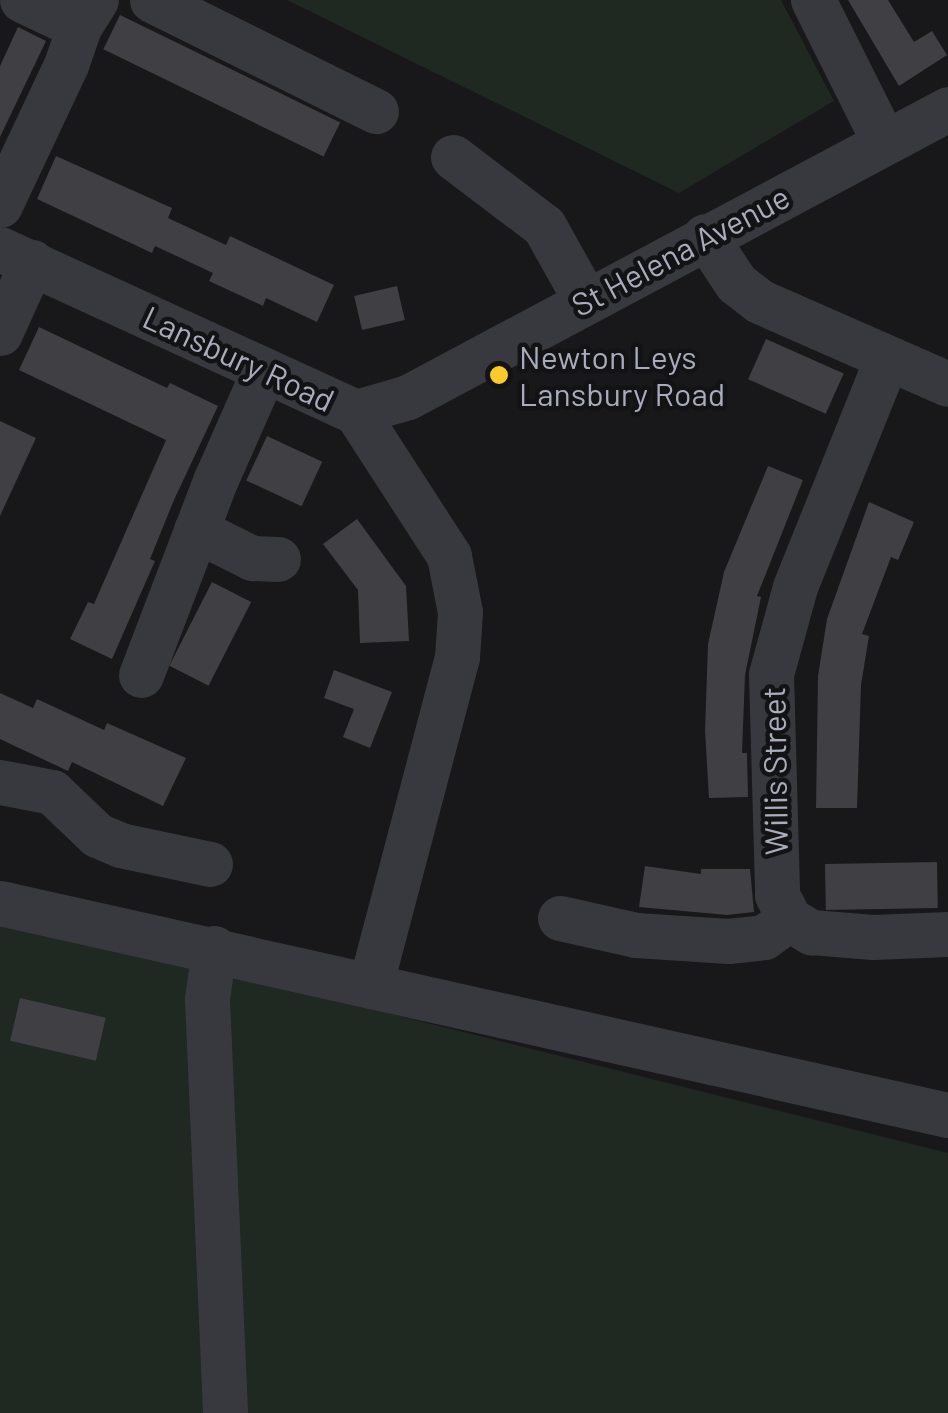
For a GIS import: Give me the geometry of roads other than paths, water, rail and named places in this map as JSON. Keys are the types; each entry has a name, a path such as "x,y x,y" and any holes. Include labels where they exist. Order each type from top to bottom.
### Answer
{"street":[{"path":"0,204 88,13 22,0"},
{"path":"152,0 376,111"},
{"path":"814,0 884,142"},
{"name":"St Helena Avenue","path":"356,412 408,397 948,109"},
{"path":"453,157 544,226 586,301"},
{"path":"705,236 736,283 760,301 948,384"},
{"path":"0,333 16,256"},
{"name":"Lansbury Road","path":"16,256 356,412 450,556 460,612 456,657 370,986"},
{"name":"Willis Street","path":"789,920 777,895 774,858 772,674 795,587 887,358"},
{"path":"142,675 196,530 264,370"},
{"path":"196,530 252,558 278,559"},
{"path":"0,782 52,792 97,835 120,845 210,864"},
{"path":"0,903 948,1114"},
{"path":"560,918 636,935 728,941 764,937 789,920 811,932 826,934 948,934"},
{"path":"214,948 206,999 225,1413"}],"place":[{"name":"Newton Leys Lansbury Road","path":"499,375"}]}
